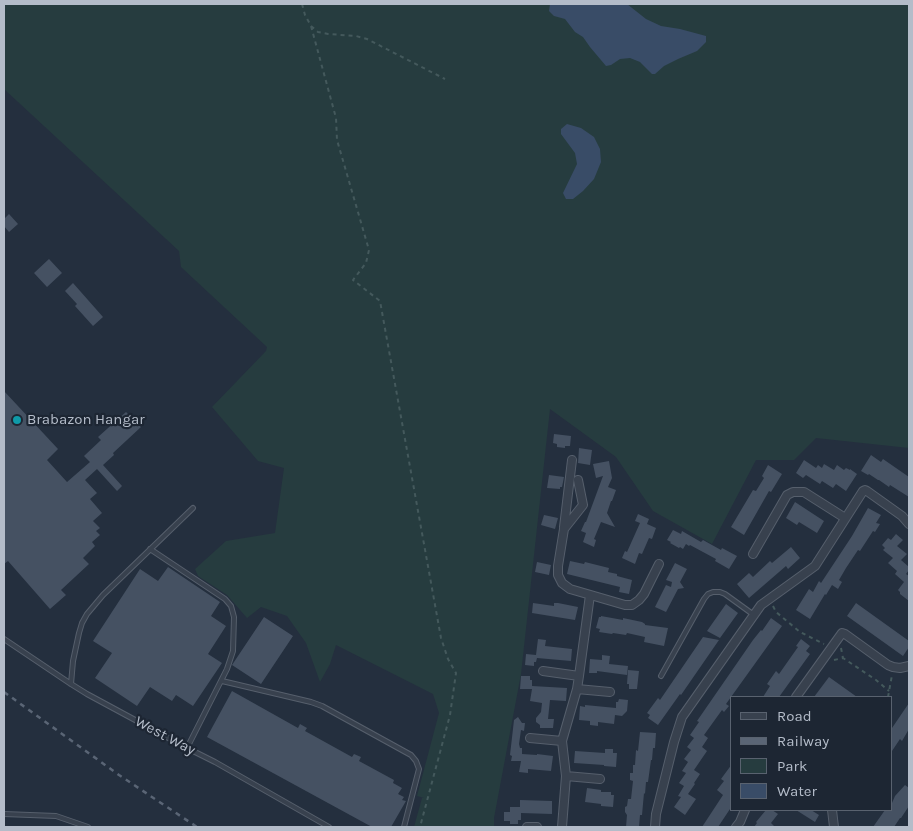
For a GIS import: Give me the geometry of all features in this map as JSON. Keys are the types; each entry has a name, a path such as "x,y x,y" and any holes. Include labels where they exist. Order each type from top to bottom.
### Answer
{"street":[{"path":"572,460 558,566 558,574 562,583 570,590 625,605 632,605 644,594 659,564"},
{"path":"564,529 583,505 578,480"},
{"path":"655,827 656,814 671,751 682,717 762,605 815,566 863,491 868,491 902,516 909,524"},
{"path":"753,554 787,495 793,492 804,492 845,518"},
{"path":"562,827 566,776 562,741 577,689 590,595"},
{"path":"797,696 842,634 845,634 888,665 900,668 909,666"},
{"path":"543,671 579,676"},
{"path":"577,689 610,692"},
{"path":"535,736 562,741"},
{"path":"591,778 592,769"},
{"path":"566,776 600,779"},
{"path":"736,827 745,811"},
{"path":"832,811 834,827"},
{"path":"528,827 537,827"}],"lane":[{"path":"71,684 73,661 79,633 87,614 103,595 193,508"},
{"path":"150,549 225,599 231,606 234,617 233,651 227,669 187,748"},
{"path":"661,676 708,594 720,592 726,594 754,615"},
{"name":"West Way","path":"4,639 71,684 215,762 329,827"},
{"path":"222,681 322,706 411,755 419,768 404,827"},
{"path":"4,814 56,816 88,827"}],"path":[{"path":"302,4 311,26 336,118 337,140 369,250 366,263 353,280 380,301 441,638 448,659 456,673 450,715 420,827"},
{"path":"311,26 318,32 368,39 445,79"},
{"path":"770,598 776,612 800,632 831,648"},
{"path":"819,664 843,658 889,691"},
{"path":"888,696 893,667"}],"green space":[{"path":"4,4 909,4 909,448 816,438 794,460 756,460 712,544 653,511 616,457 550,409 521,674 494,818 494,827 414,827 422,798 424,798 417,796 439,713 433,694 336,645 330,664 320,682 306,643 287,616 261,607 247,618 227,595 198,576 195,569 226,541 275,533 284,468 258,461 212,407 266,351 267,347 181,267 179,251 4,89"}],"water":[{"path":"550,4 627,4 646,19 661,26 706,36 706,42 697,51 664,66 655,74 652,74 640,62 630,58 620,59 606,66 583,37 575,32 565,19 554,16 549,11"},
{"path":"567,124 581,128 594,137 600,149 601,162 594,179 573,199 566,199 563,193 577,164 575,153 561,134 561,129"}],"building":[{"path":"9,214 18,224 9,232 4,226 4,219"},
{"path":"49,259 62,273 47,287 34,273"},
{"path":"73,283 103,317 93,326 75,306 77,304 65,291"},
{"path":"4,391 58,449 47,460 67,482 90,462 84,456 101,440 98,437 126,412 141,427 103,465 122,486 117,491 97,469 85,480 97,493 90,499 102,513 93,521 100,528 96,531 100,535 92,542 95,546 83,558 89,564 61,590 66,595 50,609 8,561 4,564"},
{"path":"554,434 571,436 570,446 565,446 565,448 557,447 557,444 553,443"},
{"path":"579,448 592,450 590,465 578,463"},
{"path":"871,455 881,462 883,459 909,477 909,497 890,485 889,487 861,471"},
{"path":"804,460 816,468 818,465 822,468 824,464 834,470 837,465 844,470 846,468 850,469 857,474 846,491 836,484 833,488 822,481 820,484 806,475 803,478 796,473"},
{"path":"609,461 612,478 608,487 616,490 607,513 615,527 601,522 594,539 596,540 594,547 583,542 586,533 581,531 603,476 596,478 593,464"},
{"path":"768,465 782,474 771,492 769,491 744,535 731,527 753,490 756,491 764,478 762,476"},
{"path":"549,475 564,477 560,489 547,488"},
{"path":"795,502 824,521 817,533 799,522 797,525 786,518"},
{"path":"868,508 881,515 876,523 880,524 860,551 858,550 846,568 839,580 842,582 838,589 832,585 810,619 796,610 809,589 813,592 819,581 821,583"},
{"path":"638,514 649,519 647,524 656,528 652,539 649,538 642,554 639,553 635,564 622,558 625,551 627,552 640,523 635,521"},
{"path":"544,515 558,518 555,529 541,525"},
{"path":"673,530 681,534 682,531 701,542 703,540 737,556 729,569 715,561 716,559 690,545 686,544 683,549 670,543 667,540"},
{"path":"896,534 903,540 897,546 907,554 901,560 909,567 906,574 909,576 909,601 898,590 904,582 895,574 897,571 888,563 893,558 883,550 885,548 882,545 888,538 891,540"},
{"path":"791,547 800,558 788,569 786,566 749,598 737,584 749,573 753,577 770,561 772,563"},
{"path":"570,561 584,564 585,562 609,568 608,572 632,580 629,594 619,592 620,587 567,574"},
{"path":"537,562 551,565 549,575 535,572"},
{"path":"675,563 687,569 680,582 684,588 678,589 666,612 655,607 666,585 671,587 672,582 666,580"},
{"path":"168,567 220,602 211,616 226,626 208,654 222,663 193,706 176,695 172,701 150,687 137,706 95,678 112,653 93,641 140,569 158,581"},
{"path":"533,603 554,606 554,603 558,603 578,607 575,620 532,613"},
{"path":"856,603 909,641 909,647 903,656 847,616"},
{"path":"726,604 738,613 720,638 707,631"},
{"path":"601,616 623,620 623,618 642,622 645,625 668,628 664,646 644,642 645,637 627,633 626,635 599,632 600,629 596,628"},
{"path":"264,617 293,636 261,684 232,665"},
{"path":"771,618 782,626 730,696 726,704 729,706 724,712 722,710 704,735 708,738 702,747 707,751 694,770 700,774 688,794 696,799 685,815 674,807 681,797 678,796 684,786 679,783 686,773 682,771 688,762 684,759 691,750 687,747 694,738 690,735 699,722 697,721 753,640"},
{"path":"703,637 719,640 658,725 648,718 650,715 647,713 658,698 660,700"},
{"path":"538,639 546,640 545,646 572,649 571,661 537,658 534,666 525,665 526,654 536,655"},
{"path":"801,639 810,646 806,651 810,654 780,696 764,696 770,686 767,684 776,671 779,674 798,647 796,646"},
{"path":"602,655 610,656 609,664 628,666 627,675 597,671 597,673 589,673 590,659 602,660"},
{"path":"628,670 639,671 637,689 629,689 629,684 627,684"},
{"path":"521,676 530,676 532,686 567,688 566,701 550,700 548,719 554,719 553,728 540,728 540,725 536,722 536,718 541,712 542,703 530,701 532,689 520,689"},
{"path":"829,677 856,696 815,696"},
{"path":"232,691 298,728 300,724 307,728 305,731 352,757 354,754 361,757 359,761 394,780 393,783 402,788 398,794 404,797 402,800 406,801 391,827 372,827 207,737"},
{"path":"619,699 628,700 627,711 622,716 615,715 614,724 598,722 598,726 590,725 590,721 579,720 580,706 616,708 616,702"},
{"path":"909,703 909,729 902,741 900,739 893,750 893,727"},
{"path":"518,717 522,723 525,723 524,731 521,730 519,744 520,748 522,748 522,754 553,756 551,771 528,769 528,773 519,772 521,761 511,761 514,720"},
{"path":"640,732 656,733 655,748 653,748 648,782 646,782 639,827 626,827 627,815 625,807 627,806 628,799 631,799 633,781 630,780 630,773 633,773 633,765 635,765"},
{"path":"605,749 613,749 613,753 617,753 616,767 574,763 575,751 605,753"},
{"path":"730,767 730,809 718,827 702,827 723,795 717,790 724,781 721,779"},
{"path":"905,785 909,788 909,806 901,818 894,827 873,827 884,811 893,811 895,796"},
{"path":"587,788 601,790 601,792 611,792 611,795 614,795 613,807 585,802"},
{"path":"520,800 552,801 552,814 521,813 521,820 518,820 518,824 510,824 510,821 504,821 504,812 510,812 510,807 520,807"},
{"path":"765,811 774,811 778,814 771,823 775,827 754,827"},
{"path":"798,811 813,811 819,815 815,822"}],"railway":[{"path":"4,692 119,775 197,827"}],"place":[{"name":"Brabazon Hangar","path":"17,420"}]}
